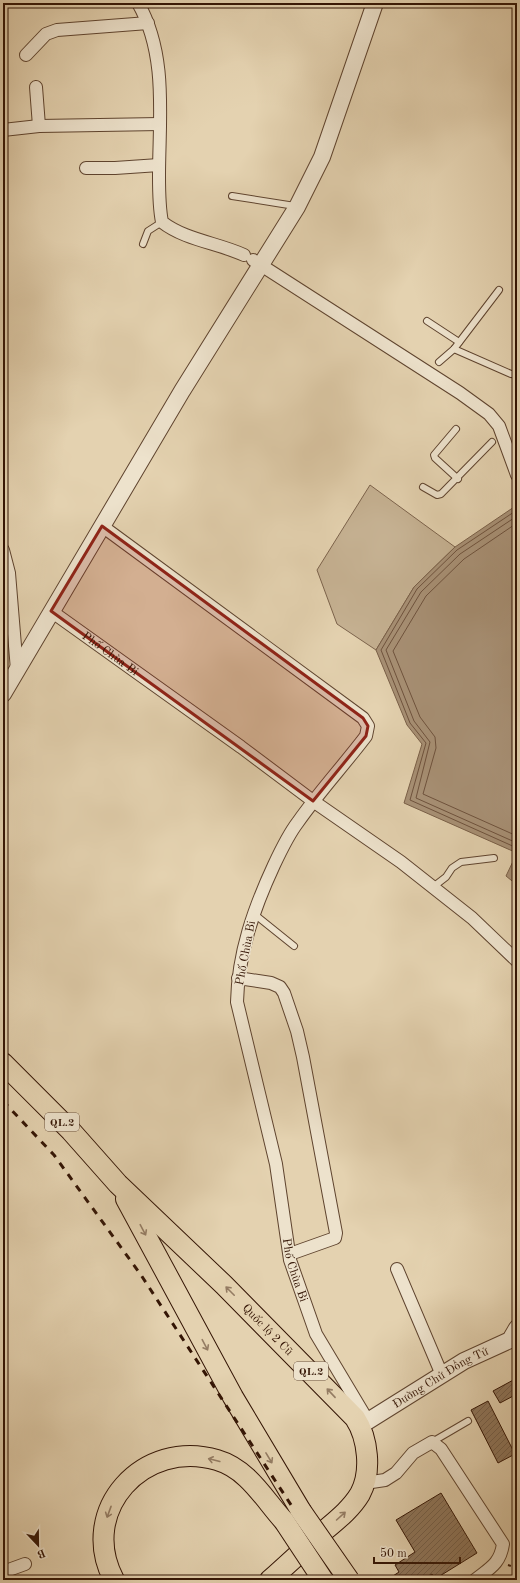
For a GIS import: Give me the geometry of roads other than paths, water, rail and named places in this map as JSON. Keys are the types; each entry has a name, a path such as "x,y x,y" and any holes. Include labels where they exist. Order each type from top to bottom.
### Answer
{"main road":[{"name":"Quốc lộ 2 Cũ","path":"3,1063 71,1131 118,1184 310,1370 355,1418 364,1423 367,1463 365,1483 360,1494 347,1511 270,1580"},
{"name":"Quốc lộ 2 Cũ","path":"118,1184 233,1397 301,1511 349,1580"},
{"path":"114,1580 105,1560 103,1545 107,1516 112,1503 129,1479 151,1464 164,1460 190,1456 218,1460 228,1465 237,1470 266,1497 284,1521 323,1580"}],"street":[{"path":"138,3 148,23 156,60 160,124 159,166 160,212 162,222 172,230 229,248 252,260 429,369 489,414 499,426 501,436 517,475"},
{"path":"3,694 102,526 252,260 297,207 322,157 375,3"},
{"path":"26,55 46,34 57,30 148,23"},
{"path":"36,87 39,126"},
{"path":"3,130 39,126 160,124"},
{"path":"86,168 159,166"},
{"path":"102,526 363,718 368,726 366,736 313,801 401,862 433,887 472,918 517,961"},
{"path":"3,550 9,573 17,670"},
{"name":"Phố Chùa Bi","path":"51,612 173,700 242,747 313,801 296,823 280,853 253,913 238,978 237,1002 240,1020 275,1159 290,1254 316,1334 364,1423"},
{"path":"238,978 271,983 280,987 284,993 297,1031 322,1156 336,1233 335,1238 290,1254"},
{"path":"397,1269 442,1375"},
{"name":"Đường Chử Đồng Tử","path":"364,1423 464,1361 515,1336"},
{"path":"365,1483 385,1480 396,1473 414,1453 432,1442 441,1449 503,1544 497,1563 475,1580"},
{"path":"3,1572 24,1564"}],"lane":[{"path":"232,196 297,207"},
{"path":"143,244 148,231 162,222"},
{"path":"439,362 459,342 499,290"},
{"path":"426,321 459,342"},
{"path":"454,348 511,374"},
{"path":"456,429 434,455 435,458 458,479"},
{"path":"423,487 437,495 441,494 458,479 482,450 492,442"},
{"path":"433,887 446,877 452,868 461,862 494,858"},
{"path":"253,913 294,946"},
{"path":"432,1442 468,1421"}],"water":[{"path":"517,505 517,853 404,803 422,744 407,725 376,650 414,587 455,547"},
{"path":"517,853 517,885 506,876"}],"railway":[{"path":"3,1101 54,1155 141,1275 340,1580"}]}
